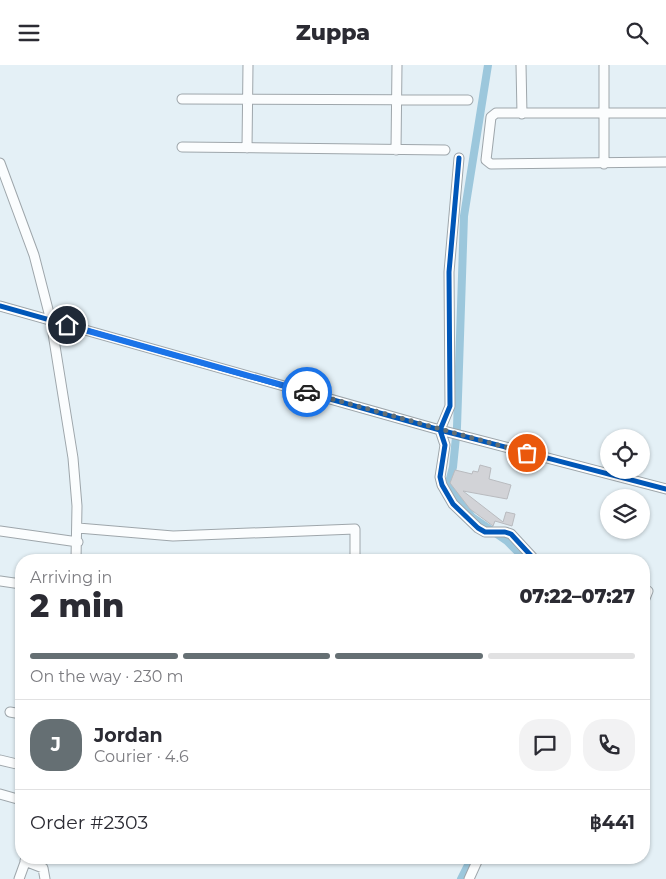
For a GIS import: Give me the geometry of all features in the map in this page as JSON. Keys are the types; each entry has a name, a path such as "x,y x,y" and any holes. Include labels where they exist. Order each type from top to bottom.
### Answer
{"street":[{"path":"247,148 248,65"},
{"path":"396,150 397,65"},
{"path":"521,65 522,114"},
{"path":"604,164 603,114 605,65"},
{"path":"182,99 468,101"},
{"path":"666,113 496,113 491,117 486,160 487,163 604,164 666,162"},
{"path":"182,147 445,150"},
{"path":"459,158 449,272 450,406 444,431 445,445 440,477 442,485 463,516 478,528 511,534 529,554"},
{"path":"0,163 34,255 51,321 73,458 78,528 77,554"},
{"path":"0,306 444,431 666,489"},
{"path":"78,528 173,536 355,529 355,554"},
{"path":"0,531 78,542"},
{"path":"0,581 15,583"},
{"path":"10,711 15,712"},
{"path":"0,760 15,764"},
{"path":"0,794 15,798"},
{"path":"19,879 24,864"},
{"path":"35,864 43,868 45,879"},
{"path":"469,879 476,864"}],"building":[{"path":"480,465 491,468 489,479 511,485 507,499 463,491 503,522 506,512 515,514 512,526 495,521 493,526 470,509 450,483 455,470 472,474 473,471 478,472"}],"waterway":[{"path":"488,65 464,216 457,427 453,467 448,486 472,517 507,541 520,554"},
{"path":"461,879 468,864"}],"cycle path":[{"path":"459,158 449,272 450,406 440,430 445,445 440,477 442,485 453,504 478,528 485,532 505,532 511,534 529,554"},
{"path":"0,306 440,430 666,489"}],"way so far":[{"path":"307,392 527,453"}],"route":[{"path":"67,325 307,392"}]}
